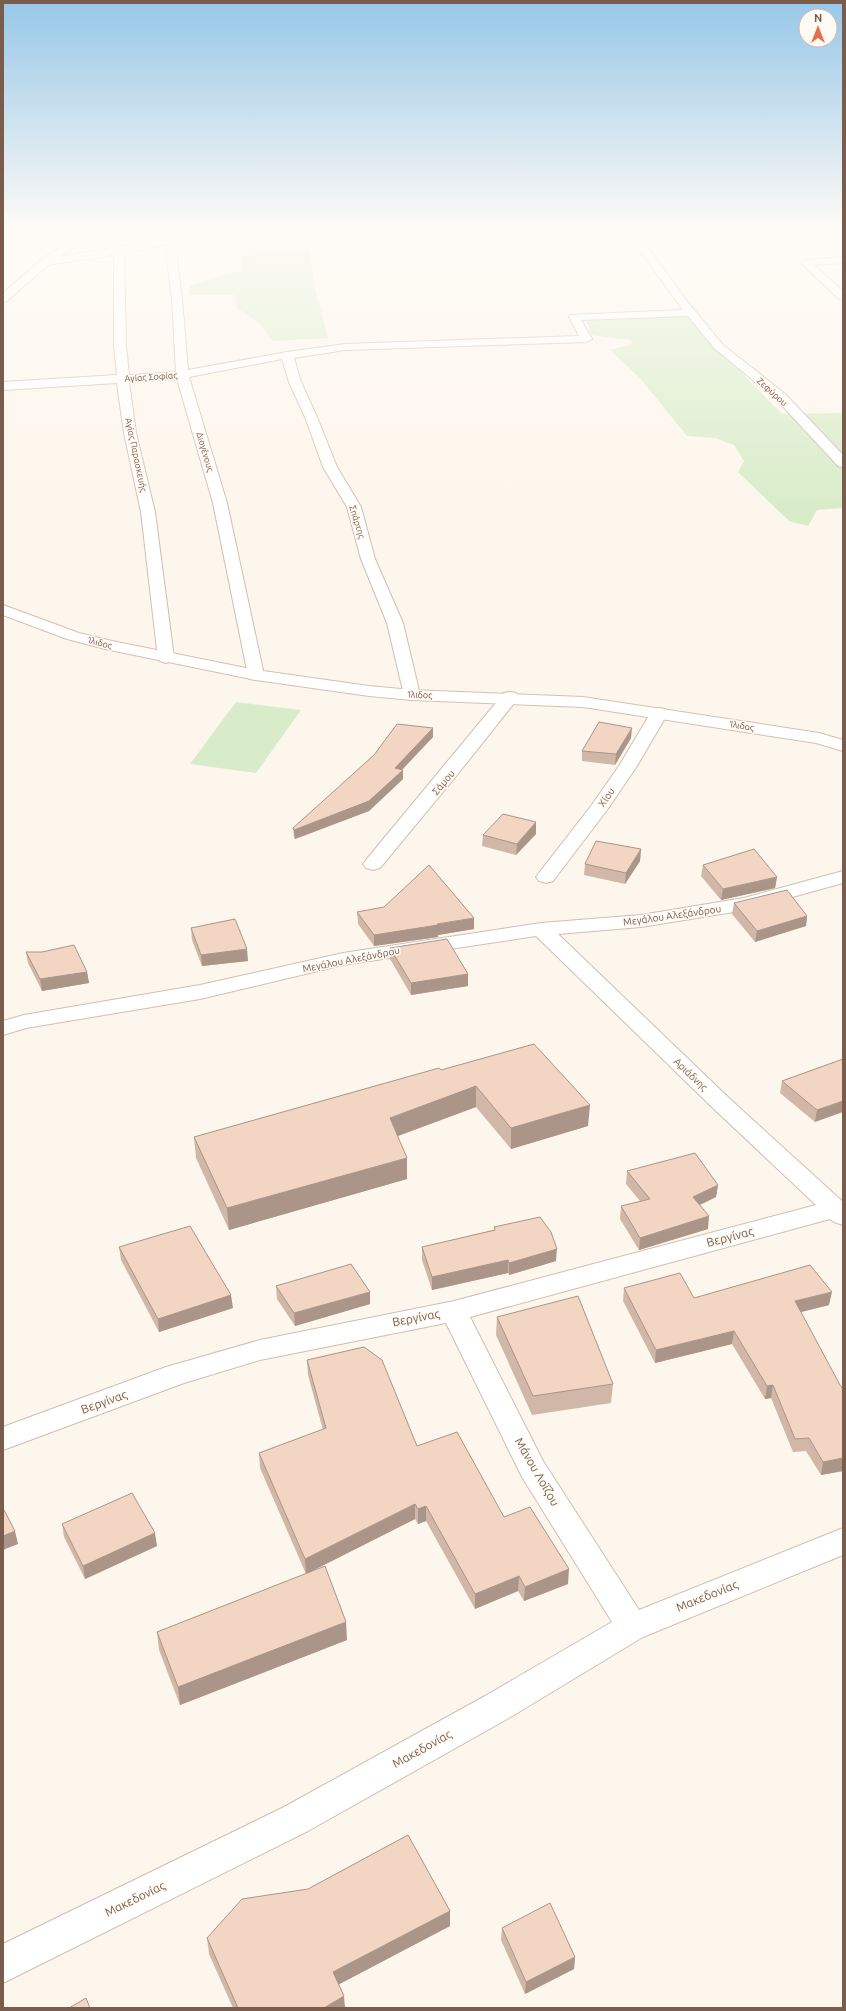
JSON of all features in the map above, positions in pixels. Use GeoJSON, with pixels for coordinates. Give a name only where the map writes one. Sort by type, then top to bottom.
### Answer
{"type":"FeatureCollection","features":[{"type":"Feature","properties":{"kind":"street","name":"Αγίας Παρασκευής"},"geometry":{"type":"LineString","coordinates":[[120,321],[123,380],[130,433],[148,512],[166,658]]}},
{"type":"Feature","properties":{"kind":"street","name":"Διογένους"},"geometry":{"type":"LineString","coordinates":[[179,321],[182,375],[220,504],[256,674]]}},
{"type":"Feature","properties":{"kind":"street","name":"Αγίας Σοφίας"},"geometry":{"type":"LineString","coordinates":[[3,386],[123,380],[182,375],[287,355],[344,347],[586,339],[576,321]]}},
{"type":"Feature","properties":{"kind":"street","name":"Ζεφύρου"},"geometry":{"type":"LineString","coordinates":[[697,321],[718,346],[780,397],[843,463]]}},
{"type":"Feature","properties":{"kind":"street","name":"Σπάρτης"},"geometry":{"type":"LineString","coordinates":[[287,355],[295,382],[311,417],[330,467],[354,507],[368,559],[395,623],[412,695]]}},
{"type":"Feature","properties":{"kind":"street","name":"Ίλιδος"},"geometry":{"type":"LineString","coordinates":[[3,610],[74,636],[166,658],[256,674],[369,691],[412,695],[510,697],[583,702],[819,738],[843,746]]}},
{"type":"Feature","properties":{"kind":"street","name":"Σάμου"},"geometry":{"type":"LineString","coordinates":[[373,864],[451,771],[510,697]]}},
{"type":"Feature","properties":{"kind":"street","name":"Χίου"},"geometry":{"type":"LineString","coordinates":[[546,877],[598,810],[628,766],[659,713]]}},
{"type":"Feature","properties":{"kind":"street","name":"Μεγάλου Αλεξάνδρου"},"geometry":{"type":"LineString","coordinates":[[3,1028],[24,1022],[200,992],[343,959],[541,929],[641,920],[746,904],[843,877]]}},
{"type":"Feature","properties":{"kind":"street","name":"Αριάδνης"},"geometry":{"type":"LineString","coordinates":[[541,929],[723,1105],[838,1213]]}},
{"type":"Feature","properties":{"kind":"street","name":"Βεργίνας"},"geometry":{"type":"LineString","coordinates":[[3,1439],[176,1376],[260,1350],[454,1311],[838,1213]]}},
{"type":"Feature","properties":{"kind":"street","name":"Μάνου Λοΐζου"},"geometry":{"type":"LineString","coordinates":[[454,1311],[532,1469],[632,1626]]}},
{"type":"Feature","properties":{"kind":"street","name":"Μακεδονίας"},"geometry":{"type":"LineString","coordinates":[[3,1964],[296,1819],[497,1707],[632,1626],[843,1541]]}},
{"type":"Feature","properties":{"kind":"green space"},"geometry":{"type":"Polygon","coordinates":[[[256,321],[323,321],[328,338],[273,341],[256,321]]]}},
{"type":"Feature","properties":{"kind":"green space"},"geometry":{"type":"Polygon","coordinates":[[[586,321],[690,321],[782,414],[843,413],[843,508],[817,510],[808,526],[789,521],[738,472],[744,461],[734,445],[715,438],[687,436],[640,378],[610,350],[632,344],[631,340],[591,335],[586,321]]]}},
{"type":"Feature","properties":{"kind":"green space"},"geometry":{"type":"Polygon","coordinates":[[[236,702],[301,710],[256,773],[190,764],[236,702]]]}},
{"type":"Feature","properties":{"kind":"building"},"geometry":{"type":"Polygon","coordinates":[[[599,722],[632,728],[616,754],[582,751],[599,722]]]}},
{"type":"Feature","properties":{"kind":"building"},"geometry":{"type":"Polygon","coordinates":[[[397,724],[433,728],[395,768],[403,770],[369,801],[294,830],[293,828],[374,755],[397,724]]]}},
{"type":"Feature","properties":{"kind":"building"},"geometry":{"type":"Polygon","coordinates":[[[503,814],[536,822],[517,844],[483,835],[503,814]]]}},
{"type":"Feature","properties":{"kind":"building"},"geometry":{"type":"Polygon","coordinates":[[[596,841],[641,849],[626,873],[585,864],[596,841]]]}},
{"type":"Feature","properties":{"kind":"building"},"geometry":{"type":"Polygon","coordinates":[[[754,849],[777,877],[723,889],[703,865],[754,849]]]}},
{"type":"Feature","properties":{"kind":"building"},"geometry":{"type":"Polygon","coordinates":[[[429,865],[474,918],[374,935],[357,912],[384,907],[429,865]]]}},
{"type":"Feature","properties":{"kind":"building"},"geometry":{"type":"Polygon","coordinates":[[[787,890],[807,916],[757,931],[734,903],[787,890]]]}},
{"type":"Feature","properties":{"kind":"building"},"geometry":{"type":"Polygon","coordinates":[[[235,919],[247,949],[201,955],[191,928],[235,919]]]}},
{"type":"Feature","properties":{"kind":"building"},"geometry":{"type":"Polygon","coordinates":[[[447,939],[468,974],[411,983],[390,948],[447,939]]]}},
{"type":"Feature","properties":{"kind":"building"},"geometry":{"type":"Polygon","coordinates":[[[74,945],[87,972],[40,979],[26,952],[42,952],[74,945]]]}},
{"type":"Feature","properties":{"kind":"building"},"geometry":{"type":"Polygon","coordinates":[[[534,1044],[590,1105],[511,1128],[476,1086],[390,1118],[407,1158],[227,1208],[194,1137],[439,1068],[441,1070],[534,1044]]]}},
{"type":"Feature","properties":{"kind":"building"},"geometry":{"type":"Polygon","coordinates":[[[843,1059],[843,1101],[817,1110],[782,1081],[843,1059]]]}},
{"type":"Feature","properties":{"kind":"building"},"geometry":{"type":"Polygon","coordinates":[[[695,1153],[718,1185],[693,1197],[709,1216],[640,1238],[621,1206],[650,1199],[627,1171],[695,1153]]]}},
{"type":"Feature","properties":{"kind":"building"},"geometry":{"type":"Polygon","coordinates":[[[540,1217],[551,1232],[557,1249],[509,1263],[508,1260],[432,1277],[422,1247],[495,1230],[494,1227],[540,1217]]]}},
{"type":"Feature","properties":{"kind":"building"},"geometry":{"type":"Polygon","coordinates":[[[190,1226],[231,1295],[158,1319],[119,1247],[190,1226]]]}},
{"type":"Feature","properties":{"kind":"building"},"geometry":{"type":"Polygon","coordinates":[[[351,1264],[370,1292],[294,1313],[276,1286],[351,1264]]]}},
{"type":"Feature","properties":{"kind":"building"},"geometry":{"type":"Polygon","coordinates":[[[810,1265],[832,1292],[795,1301],[843,1389],[843,1458],[823,1462],[809,1438],[795,1439],[773,1385],[767,1386],[734,1331],[656,1350],[624,1288],[680,1273],[694,1298],[810,1265]]]}},
{"type":"Feature","properties":{"kind":"building"},"geometry":{"type":"Polygon","coordinates":[[[578,1296],[613,1384],[533,1396],[497,1317],[578,1296]]]}},
{"type":"Feature","properties":{"kind":"building"},"geometry":{"type":"Polygon","coordinates":[[[364,1347],[382,1360],[417,1446],[457,1432],[504,1517],[530,1507],[569,1569],[525,1587],[519,1576],[475,1594],[426,1506],[418,1509],[415,1504],[305,1559],[259,1453],[326,1428],[307,1360],[364,1347]]]}},
{"type":"Feature","properties":{"kind":"building"},"geometry":{"type":"Polygon","coordinates":[[[132,1493],[155,1533],[83,1566],[62,1524],[132,1493]]]}},
{"type":"Feature","properties":{"kind":"building"},"geometry":{"type":"Polygon","coordinates":[[[3,1508],[15,1531],[3,1536],[3,1508]]]}},
{"type":"Feature","properties":{"kind":"building"},"geometry":{"type":"Polygon","coordinates":[[[325,1566],[346,1622],[178,1687],[157,1632],[325,1566]]]}},
{"type":"Feature","properties":{"kind":"building"},"geometry":{"type":"Polygon","coordinates":[[[408,1835],[450,1911],[333,1972],[344,1996],[324,2008],[238,2008],[207,1938],[242,1899],[308,1889],[408,1835]]]}},
{"type":"Feature","properties":{"kind":"building"},"geometry":{"type":"Polygon","coordinates":[[[550,1903],[575,1957],[526,1982],[502,1928],[550,1903]]]}},
{"type":"Feature","properties":{"kind":"building"},"geometry":{"type":"Polygon","coordinates":[[[86,1998],[90,2008],[69,2008],[86,1998]]]}}]}
